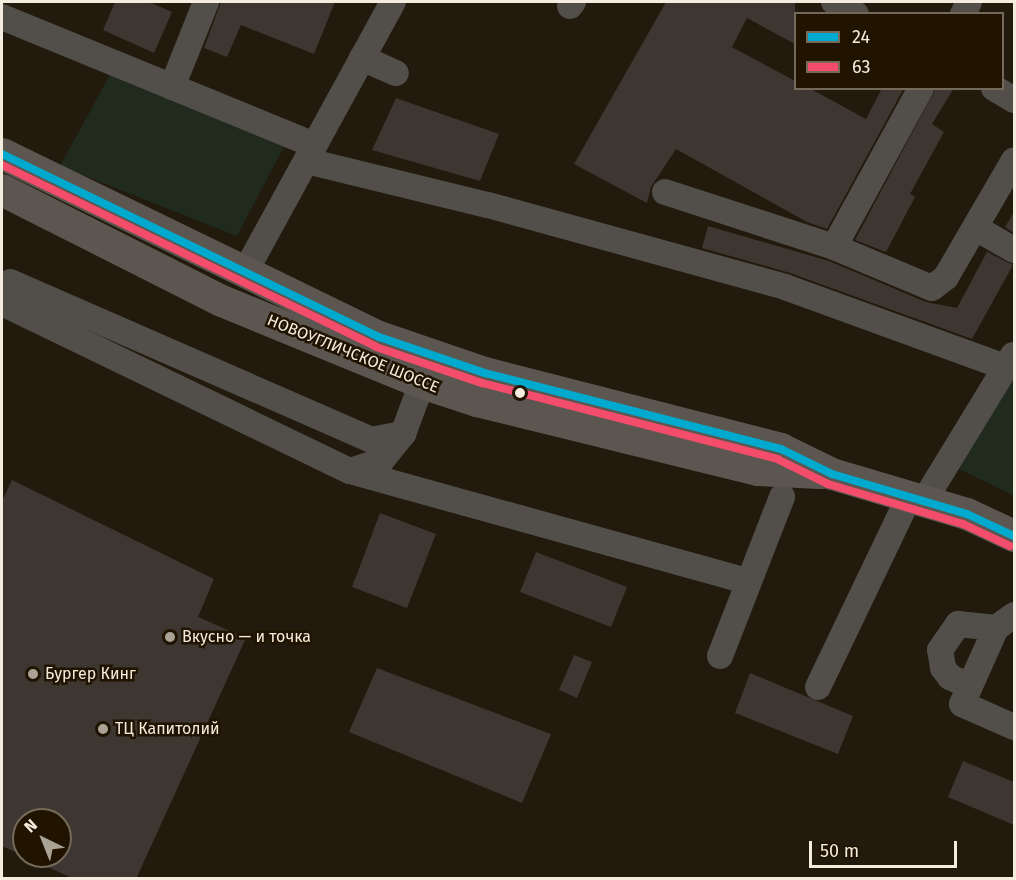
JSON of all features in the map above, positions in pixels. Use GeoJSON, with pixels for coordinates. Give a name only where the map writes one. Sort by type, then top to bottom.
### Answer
{"type":"FeatureCollection","features":[{"type":"Feature","properties":{"kind":"main road","name":"НОВОУГЛИЧСКОЕ ШОССЕ"},"geometry":{"type":"LineString","coordinates":[[2,154],[244,274],[379,337],[475,370],[781,449],[832,474],[916,499],[1014,536]]}},
{"type":"Feature","properties":{"kind":"main road","name":"НОВОУГЛИЧСКОЕ ШОССЕ"},"geometry":{"type":"LineString","coordinates":[[2,190],[222,301],[422,383],[477,401],[758,470],[832,474]]}},
{"type":"Feature","properties":{"kind":"street"},"geometry":{"type":"LineString","coordinates":[[172,87],[206,2]]}},
{"type":"Feature","properties":{"kind":"street"},"geometry":{"type":"LineString","coordinates":[[244,274],[393,2]]}},
{"type":"Feature","properties":{"kind":"street"},"geometry":{"type":"LineString","coordinates":[[834,2],[852,12]]}},
{"type":"Feature","properties":{"kind":"street"},"geometry":{"type":"LineString","coordinates":[[2,17],[172,87],[311,153],[785,287],[1010,360],[916,499],[818,687]]}},
{"type":"Feature","properties":{"kind":"street"},"geometry":{"type":"LineString","coordinates":[[362,58],[396,73]]}},
{"type":"Feature","properties":{"kind":"street"},"geometry":{"type":"LineString","coordinates":[[834,247],[920,90]]}},
{"type":"Feature","properties":{"kind":"street"},"geometry":{"type":"LineString","coordinates":[[997,90],[1014,100]]}},
{"type":"Feature","properties":{"kind":"street"},"geometry":{"type":"LineString","coordinates":[[665,192],[834,247],[932,288],[946,277],[1014,160]]}},
{"type":"Feature","properties":{"kind":"street"},"geometry":{"type":"LineString","coordinates":[[976,228],[1014,250]]}},
{"type":"Feature","properties":{"kind":"street"},"geometry":{"type":"LineString","coordinates":[[6,293],[370,440],[403,434]]}},
{"type":"Feature","properties":{"kind":"street"},"geometry":{"type":"LineString","coordinates":[[6,293],[350,471],[747,581]]}},
{"type":"Feature","properties":{"kind":"street"},"geometry":{"type":"LineString","coordinates":[[350,471],[381,461],[403,434],[422,383]]}},
{"type":"Feature","properties":{"kind":"street"},"geometry":{"type":"LineString","coordinates":[[720,656],[747,581],[782,497]]}},
{"type":"Feature","properties":{"kind":"street"},"geometry":{"type":"LineString","coordinates":[[1005,621],[962,704],[1014,727]]}},
{"type":"Feature","properties":{"kind":"street"},"geometry":{"type":"LineString","coordinates":[[970,686],[950,677],[943,668],[940,650],[958,624],[1005,621]]}},
{"type":"Feature","properties":{"kind":"green space"},"geometry":{"type":"Polygon","coordinates":[[[112,71],[287,141],[237,236],[60,166],[112,71]]]}},
{"type":"Feature","properties":{"kind":"green space"},"geometry":{"type":"Polygon","coordinates":[[[1011,375],[1014,377],[1014,496],[957,468],[1011,375]]]}},
{"type":"Feature","properties":{"kind":"building"},"geometry":{"type":"Polygon","coordinates":[[[115,2],[149,2],[172,12],[154,53],[103,30],[115,2]]]}},
{"type":"Feature","properties":{"kind":"building"},"geometry":{"type":"Polygon","coordinates":[[[221,2],[335,2],[314,54],[241,25],[227,57],[204,48],[221,2]]]}},
{"type":"Feature","properties":{"kind":"building"},"geometry":{"type":"Polygon","coordinates":[[[666,2],[795,2],[794,43],[747,18],[732,47],[794,80],[794,90],[813,90],[866,119],[881,90],[903,90],[827,229],[807,222],[676,149],[651,187],[647,203],[574,164],[666,2]]]}},
{"type":"Feature","properties":{"kind":"building"},"geometry":{"type":"Polygon","coordinates":[[[935,90],[953,90],[932,124],[944,132],[910,194],[915,197],[886,252],[855,240],[935,90]]]}},
{"type":"Feature","properties":{"kind":"building"},"geometry":{"type":"Polygon","coordinates":[[[396,98],[499,134],[480,181],[372,150],[396,98]]]}},
{"type":"Feature","properties":{"kind":"building"},"geometry":{"type":"Polygon","coordinates":[[[1014,212],[1014,233],[1005,227],[1014,212]]]}},
{"type":"Feature","properties":{"kind":"building"},"geometry":{"type":"Polygon","coordinates":[[[708,226],[829,261],[926,302],[957,308],[987,252],[1013,265],[972,339],[790,273],[702,248],[708,226]]]}},
{"type":"Feature","properties":{"kind":"building","name":"ТЦ Капитолий"},"geometry":{"type":"Polygon","coordinates":[[[12,480],[214,579],[198,617],[246,638],[136,879],[74,879],[50,868],[72,868],[72,808],[12,808],[12,851],[2,846],[2,501],[12,480]]]}},
{"type":"Feature","properties":{"kind":"building"},"geometry":{"type":"Polygon","coordinates":[[[380,513],[436,534],[407,608],[352,587],[380,513]]]}},
{"type":"Feature","properties":{"kind":"building"},"geometry":{"type":"Polygon","coordinates":[[[536,552],[627,587],[611,627],[520,592],[536,552]]]}},
{"type":"Feature","properties":{"kind":"building"},"geometry":{"type":"Polygon","coordinates":[[[574,655],[592,662],[577,698],[559,690],[574,655]]]}},
{"type":"Feature","properties":{"kind":"building"},"geometry":{"type":"Polygon","coordinates":[[[377,668],[551,734],[522,803],[349,732],[377,668]]]}},
{"type":"Feature","properties":{"kind":"building"},"geometry":{"type":"Polygon","coordinates":[[[750,673],[853,716],[838,754],[735,713],[750,673]]]}},
{"type":"Feature","properties":{"kind":"building"},"geometry":{"type":"Polygon","coordinates":[[[963,761],[1014,782],[1014,825],[948,797],[963,761]]]}},
{"type":"Feature","properties":{"kind":"transit line","name":"24"},"geometry":{"type":"LineString","coordinates":[[2,154],[379,337],[485,373],[781,449],[832,474],[967,514],[1014,536]]}},
{"type":"Feature","properties":{"kind":"transit line","name":"63"},"geometry":{"type":"LineString","coordinates":[[2,165],[376,347],[482,383],[777,459],[828,484],[963,524],[1010,546]]}},
{"type":"Feature","properties":{"kind":"place","name":"Вкусно — и точка"},"geometry":{"type":"Point","coordinates":[170,637]}},
{"type":"Feature","properties":{"kind":"place","name":"Бургер Кинг"},"geometry":{"type":"Point","coordinates":[33,674]}},
{"type":"Feature","properties":{"kind":"place","name":"ТЦ Капитолий"},"geometry":{"type":"Point","coordinates":[103,729]}}]}
